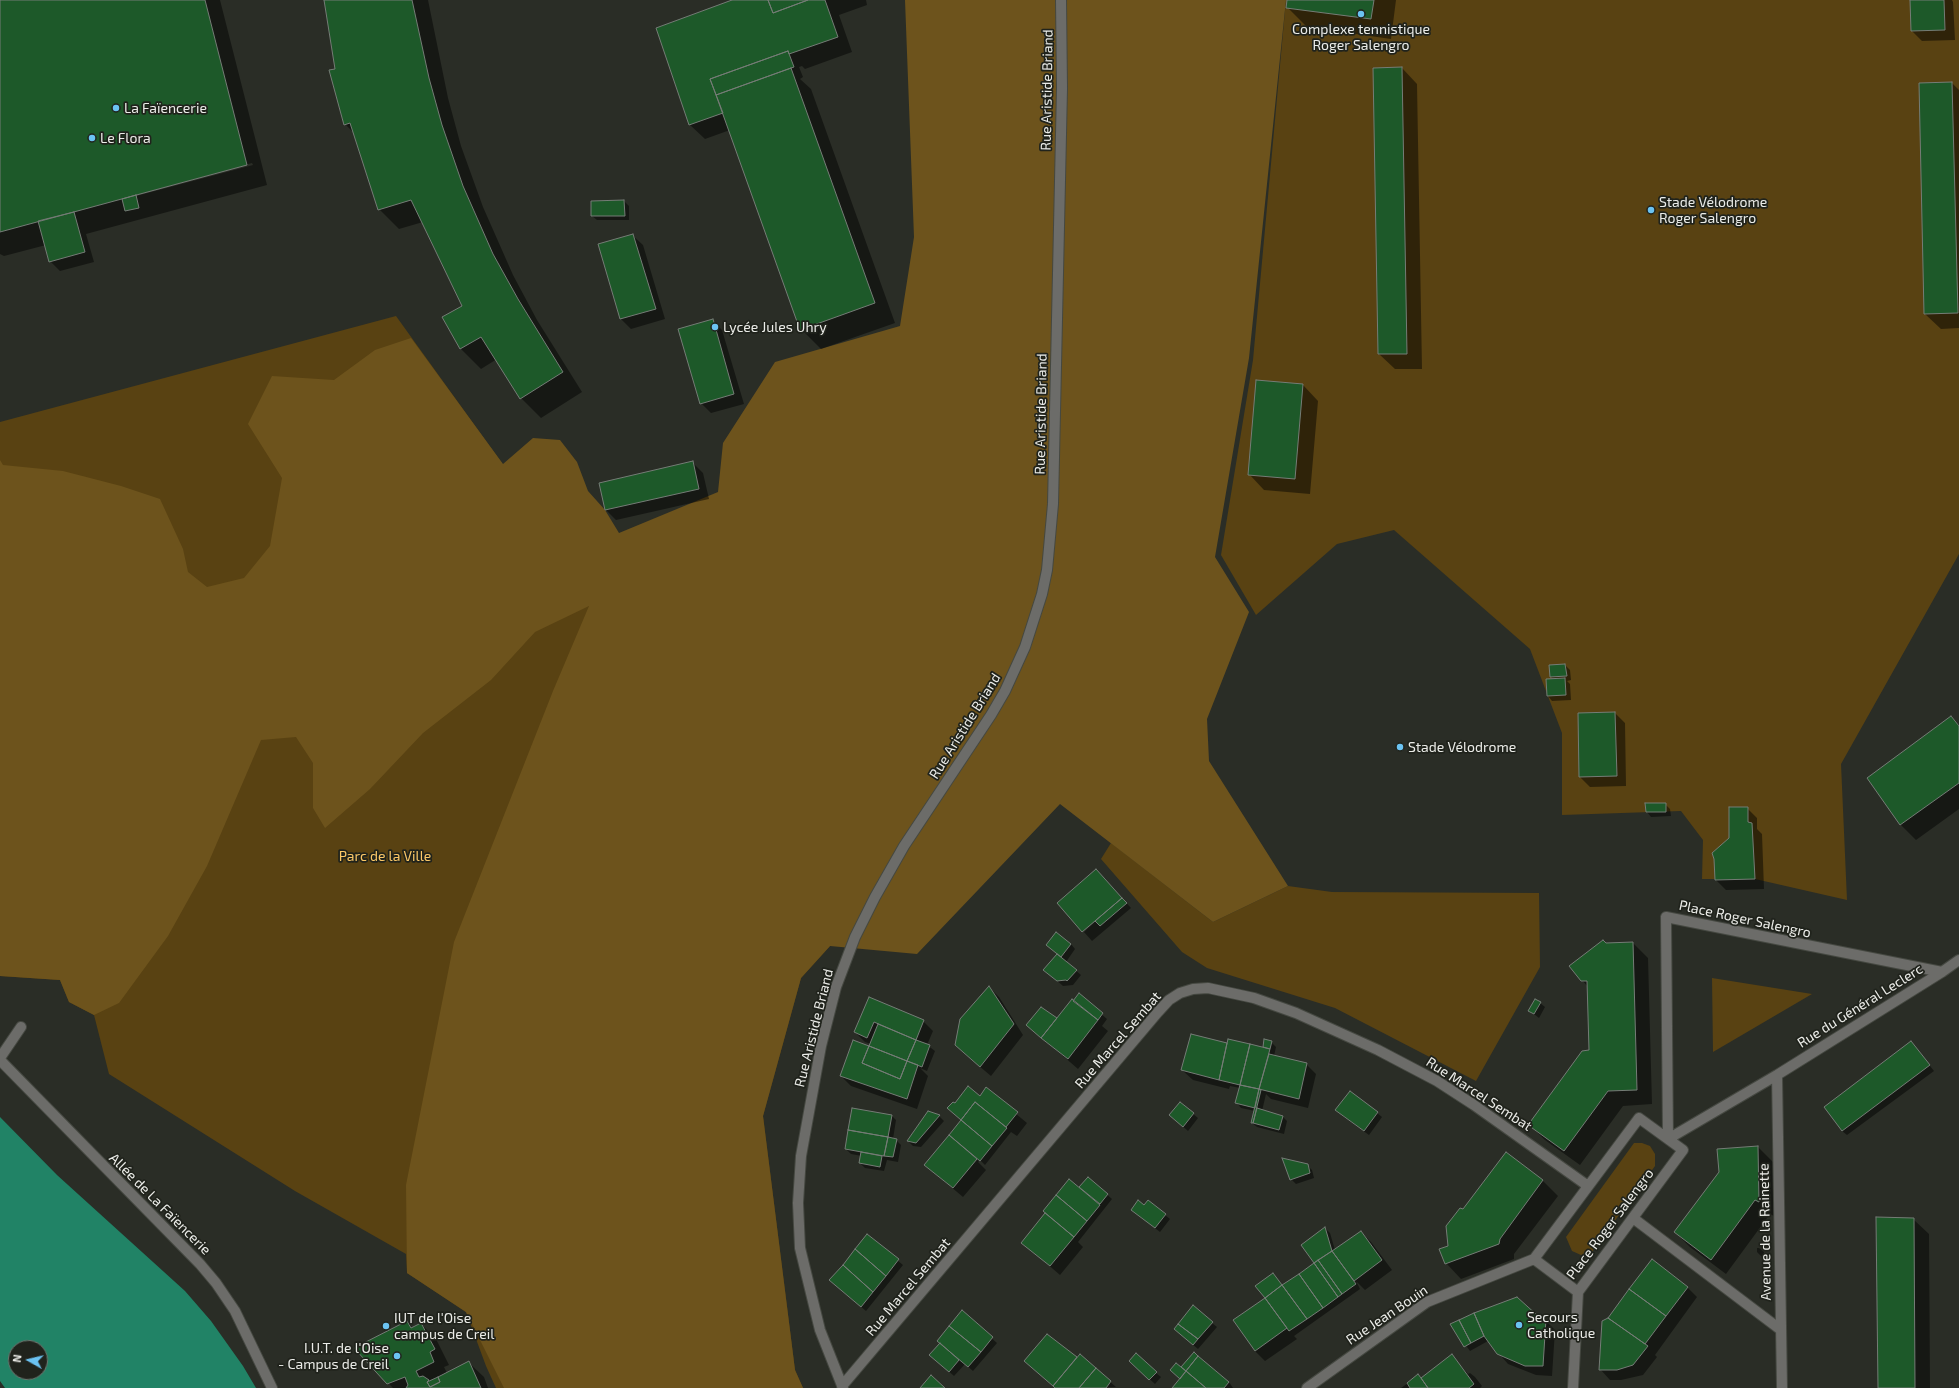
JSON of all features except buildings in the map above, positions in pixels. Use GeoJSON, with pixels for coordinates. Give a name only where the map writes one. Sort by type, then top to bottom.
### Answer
{"type":"FeatureCollection","features":[{"type":"Feature","properties":{"kind":"street","name":"Rue Aristide Briand"},"geometry":{"type":"LineString","coordinates":[[843,1387],[826,1348],[811,1300],[800,1248],[798,1203],[801,1156],[821,1046],[830,1007],[855,937],[888,874],[991,716],[1005,691],[1025,647],[1042,594],[1047,570],[1053,504],[1062,88],[1061,0]]}},
{"type":"Feature","properties":{"kind":"street","name":"Place Roger Salengro"},"geometry":{"type":"LineString","coordinates":[[1668,1139],[1666,917],[1942,972]]}},
{"type":"Feature","properties":{"kind":"street","name":"Rue du Général Leclerc"},"geometry":{"type":"LineString","coordinates":[[1776,1076],[1959,960]]}},
{"type":"Feature","properties":{"kind":"street","name":"Rue Marcel Sembat"},"geometry":{"type":"LineString","coordinates":[[843,1387],[1158,1012],[1175,996],[1193,989],[1208,988],[1254,998],[1296,1014],[1378,1050],[1437,1081],[1468,1100],[1588,1186]]}},
{"type":"Feature","properties":{"kind":"street"},"geometry":{"type":"LineString","coordinates":[[0,1059],[21,1028]]}},
{"type":"Feature","properties":{"kind":"street","name":"Allée de La Faïencerie"},"geometry":{"type":"LineString","coordinates":[[0,1059],[216,1282],[235,1311],[272,1388]]}},
{"type":"Feature","properties":{"kind":"street"},"geometry":{"type":"LineString","coordinates":[[1668,1139],[1776,1076]]}},
{"type":"Feature","properties":{"kind":"street","name":"Avenue de la Rainette"},"geometry":{"type":"LineString","coordinates":[[1776,1076],[1782,1388]]}},
{"type":"Feature","properties":{"kind":"street","name":"Place Roger Salengro"},"geometry":{"type":"LineString","coordinates":[[1639,1118],[1668,1139],[1683,1150],[1578,1292],[1534,1259],[1639,1118]]}},
{"type":"Feature","properties":{"kind":"street"},"geometry":{"type":"LineString","coordinates":[[1633,1218],[1781,1330]]}},
{"type":"Feature","properties":{"kind":"street","name":"Rue Jean Bouin"},"geometry":{"type":"LineString","coordinates":[[1307,1388],[1427,1302],[1534,1259]]}},
{"type":"Feature","properties":{"kind":"street"},"geometry":{"type":"LineString","coordinates":[[1574,1388],[1578,1292]]}},
{"type":"Feature","properties":{"kind":"green space"},"geometry":{"type":"Polygon","coordinates":[[[1286,0],[1959,0],[1959,554],[1841,764],[1847,900],[1755,879],[1702,879],[1703,840],[1681,811],[1562,815],[1562,733],[1530,649],[1394,530],[1337,544],[1256,615],[1221,555],[1253,360],[1286,0]]]}},
{"type":"Feature","properties":{"kind":"green space","name":"Parc de la Ville"},"geometry":{"type":"Polygon","coordinates":[[[396,316],[609,612],[830,946],[801,978],[763,1116],[795,1370],[803,1388],[496,1388],[486,1366],[466,1312],[407,1273],[406,1254],[295,1191],[109,1074],[94,1015],[69,1002],[60,980],[0,976],[0,422],[396,316]]]}},
{"type":"Feature","properties":{"kind":"green space"},"geometry":{"type":"Polygon","coordinates":[[[1111,843],[1213,922],[1288,886],[1332,892],[1539,893],[1540,967],[1476,1081],[1335,1008],[1207,968],[1182,952],[1101,859],[1111,843]]]}},
{"type":"Feature","properties":{"kind":"green space"},"geometry":{"type":"Polygon","coordinates":[[[1712,978],[1812,994],[1713,1052],[1712,978]]]}},
{"type":"Feature","properties":{"kind":"green space"},"geometry":{"type":"Polygon","coordinates":[[[1634,1143],[1642,1143],[1650,1146],[1655,1154],[1655,1166],[1592,1252],[1581,1255],[1572,1251],[1566,1237],[1634,1143]]]}},
{"type":"Feature","properties":{"kind":"shaded area"},"geometry":{"type":"Polygon","coordinates":[[[905,0],[1286,0],[1249,358],[1215,557],[1249,612],[1207,719],[1209,761],[1288,886],[1213,922],[1060,804],[917,954],[830,946],[801,978],[763,1116],[795,1370],[803,1388],[504,1388],[466,1312],[407,1273],[406,1185],[454,942],[553,691],[589,606],[535,632],[491,680],[423,733],[370,789],[325,828],[313,808],[313,763],[296,737],[261,740],[207,866],[168,936],[119,1003],[94,1015],[69,1002],[60,980],[0,976],[0,460],[3,465],[63,471],[121,486],[160,499],[183,549],[188,572],[207,587],[244,578],[270,546],[282,478],[248,424],[272,376],[334,380],[375,350],[411,338],[503,464],[533,438],[560,440],[577,462],[588,491],[605,510],[619,533],[718,492],[723,443],[775,362],[900,326],[914,237],[905,0]]]}},
{"type":"Feature","properties":{"kind":"shaded area"},"geometry":{"type":"Polygon","coordinates":[[[0,1117],[57,1175],[185,1291],[211,1321],[243,1366],[256,1388],[5,1388],[0,1381],[0,1117]]]}},
{"type":"Feature","properties":{"kind":"place","name":"Complexe tennistique Roger Salengro"},"geometry":{"type":"Point","coordinates":[1361,14]}},
{"type":"Feature","properties":{"kind":"place","name":"La Faïencerie"},"geometry":{"type":"Point","coordinates":[116,108]}},
{"type":"Feature","properties":{"kind":"place","name":"Le Flora"},"geometry":{"type":"Point","coordinates":[92,138]}},
{"type":"Feature","properties":{"kind":"place","name":"Stade Vélodrome Roger Salengro"},"geometry":{"type":"Point","coordinates":[1651,210]}},
{"type":"Feature","properties":{"kind":"place","name":"Lycée Jules Uhry"},"geometry":{"type":"Point","coordinates":[715,327]}},
{"type":"Feature","properties":{"kind":"place","name":"Stade Vélodrome"},"geometry":{"type":"Point","coordinates":[1400,747]}},
{"type":"Feature","properties":{"kind":"place","name":"Secours Catholique"},"geometry":{"type":"Point","coordinates":[1519,1325]}},
{"type":"Feature","properties":{"kind":"place","name":"IUT de l'Oise campus de Creil"},"geometry":{"type":"Point","coordinates":[386,1326]}},
{"type":"Feature","properties":{"kind":"place","name":"I.U.T. de l'Oise - Campus de Creil"},"geometry":{"type":"Point","coordinates":[397,1356]}}]}
